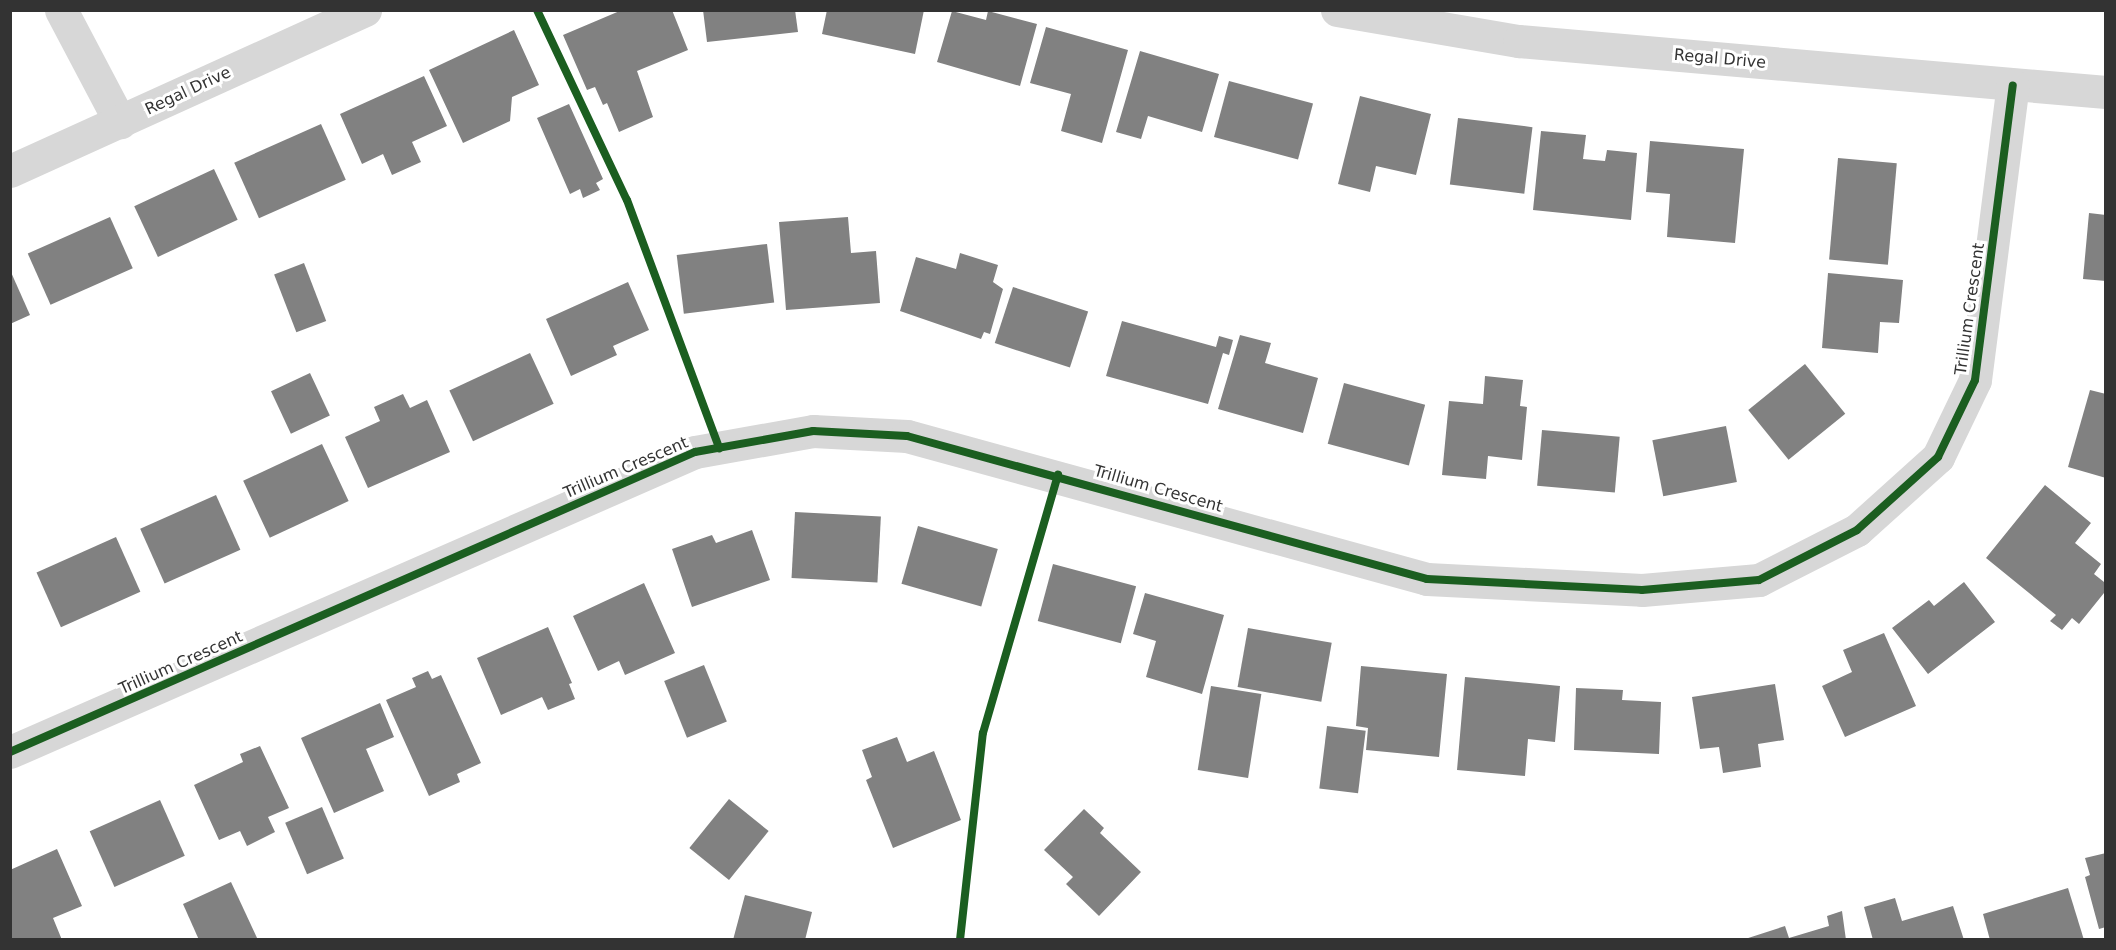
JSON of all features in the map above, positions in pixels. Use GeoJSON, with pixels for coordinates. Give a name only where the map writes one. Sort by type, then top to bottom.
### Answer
{"type":"FeatureCollection","features":[{"type":"Feature","properties":{"kind":"street"},"geometry":{"type":"LineString","coordinates":[[61,10],[120,122]]}},
{"type":"Feature","properties":{"kind":"street","name":"Regal Drive"},"geometry":{"type":"LineString","coordinates":[[10,171],[365,10]]}},
{"type":"Feature","properties":{"kind":"street","name":"Regal Drive"},"geometry":{"type":"LineString","coordinates":[[1337,10],[1519,40],[2106,92]]}},
{"type":"Feature","properties":{"kind":"street","name":"Trillium Crescent"},"geometry":{"type":"LineString","coordinates":[[10,753],[695,452],[813,431],[907,436],[1427,579],[1642,591],[1759,580],[1857,530],[1938,457],[1975,380],[2013,85]]}},
{"type":"Feature","properties":{"kind":"building"},"geometry":{"type":"Polygon","coordinates":[[[622,10],[672,10],[688,50],[637,71],[653,117],[619,132],[607,103],[603,105],[595,87],[587,90],[563,35],[622,10]]]}},
{"type":"Feature","properties":{"kind":"building"},"geometry":{"type":"Polygon","coordinates":[[[703,10],[795,10],[798,32],[707,42],[703,10]]]}},
{"type":"Feature","properties":{"kind":"building"},"geometry":{"type":"Polygon","coordinates":[[[827,10],[924,10],[915,54],[822,34],[827,10]]]}},
{"type":"Feature","properties":{"kind":"building"},"geometry":{"type":"Polygon","coordinates":[[[952,11],[986,20],[988,11],[1037,24],[1020,86],[937,62],[952,11]]]}},
{"type":"Feature","properties":{"kind":"building"},"geometry":{"type":"Polygon","coordinates":[[[1046,27],[1128,50],[1102,143],[1061,131],[1071,94],[1030,83],[1046,27]]]}},
{"type":"Feature","properties":{"kind":"building"},"geometry":{"type":"Polygon","coordinates":[[[514,30],[539,85],[512,97],[510,121],[463,143],[429,70],[514,30]]]}},
{"type":"Feature","properties":{"kind":"building"},"geometry":{"type":"Polygon","coordinates":[[[1140,51],[1219,74],[1202,132],[1148,116],[1141,139],[1116,132],[1140,51]]]}},
{"type":"Feature","properties":{"kind":"building"},"geometry":{"type":"Polygon","coordinates":[[[424,76],[447,126],[412,142],[421,162],[392,175],[383,154],[362,164],[340,114],[424,76]]]}},
{"type":"Feature","properties":{"kind":"building"},"geometry":{"type":"Polygon","coordinates":[[[1229,81],[1313,104],[1298,160],[1214,137],[1229,81]]]}},
{"type":"Feature","properties":{"kind":"building"},"geometry":{"type":"Polygon","coordinates":[[[1360,96],[1431,114],[1416,175],[1376,166],[1370,192],[1338,184],[1360,96]]]}},
{"type":"Feature","properties":{"kind":"building"},"geometry":{"type":"Polygon","coordinates":[[[569,104],[603,179],[596,183],[600,190],[583,198],[580,189],[570,194],[537,118],[569,104]]]}},
{"type":"Feature","properties":{"kind":"building"},"geometry":{"type":"Polygon","coordinates":[[[1458,118],[1532,127],[1524,194],[1450,185],[1458,118]]]}},
{"type":"Feature","properties":{"kind":"building"},"geometry":{"type":"Polygon","coordinates":[[[321,124],[346,180],[259,218],[234,163],[321,124]]]}},
{"type":"Feature","properties":{"kind":"building"},"geometry":{"type":"Polygon","coordinates":[[[1541,131],[1586,135],[1583,159],[1605,161],[1607,150],[1637,153],[1631,220],[1533,210],[1541,131]]]}},
{"type":"Feature","properties":{"kind":"building"},"geometry":{"type":"Polygon","coordinates":[[[1650,141],[1744,149],[1735,243],[1667,237],[1670,194],[1646,192],[1650,141]]]}},
{"type":"Feature","properties":{"kind":"building"},"geometry":{"type":"Polygon","coordinates":[[[1838,158],[1897,163],[1888,265],[1829,260],[1838,158]]]}},
{"type":"Feature","properties":{"kind":"building"},"geometry":{"type":"Polygon","coordinates":[[[214,169],[238,220],[158,257],[134,206],[214,169]]]}},
{"type":"Feature","properties":{"kind":"building"},"geometry":{"type":"Polygon","coordinates":[[[2089,213],[2106,215],[2106,281],[2083,279],[2089,213]]]}},
{"type":"Feature","properties":{"kind":"building"},"geometry":{"type":"Polygon","coordinates":[[[110,217],[133,268],[51,305],[28,254],[110,217]]]}},
{"type":"Feature","properties":{"kind":"building"},"geometry":{"type":"Polygon","coordinates":[[[848,217],[851,253],[876,251],[880,303],[786,310],[779,222],[848,217]]]}},
{"type":"Feature","properties":{"kind":"building"},"geometry":{"type":"Polygon","coordinates":[[[767,244],[774,303],[684,314],[677,255],[767,244]]]}},
{"type":"Feature","properties":{"kind":"building"},"geometry":{"type":"Polygon","coordinates":[[[960,253],[998,265],[993,282],[1003,289],[990,334],[984,332],[981,339],[900,311],[916,257],[956,269],[960,253]]]}},
{"type":"Feature","properties":{"kind":"building"},"geometry":{"type":"Polygon","coordinates":[[[304,263],[326,321],[296,332],[274,274],[304,263]]]}},
{"type":"Feature","properties":{"kind":"building"},"geometry":{"type":"Polygon","coordinates":[[[10,270],[30,315],[10,324],[10,270]]]}},
{"type":"Feature","properties":{"kind":"building"},"geometry":{"type":"Polygon","coordinates":[[[1828,273],[1903,280],[1899,323],[1880,322],[1878,353],[1822,348],[1828,273]]]}},
{"type":"Feature","properties":{"kind":"building"},"geometry":{"type":"Polygon","coordinates":[[[628,282],[649,330],[613,346],[617,355],[571,376],[546,319],[628,282]]]}},
{"type":"Feature","properties":{"kind":"building"},"geometry":{"type":"Polygon","coordinates":[[[1013,287],[1088,311],[1070,368],[995,343],[1013,287]]]}},
{"type":"Feature","properties":{"kind":"building"},"geometry":{"type":"Polygon","coordinates":[[[1122,321],[1216,347],[1219,336],[1233,340],[1229,355],[1223,353],[1208,404],[1106,376],[1122,321]]]}},
{"type":"Feature","properties":{"kind":"building"},"geometry":{"type":"Polygon","coordinates":[[[1240,335],[1271,343],[1265,363],[1318,378],[1303,433],[1218,409],[1240,335]]]}},
{"type":"Feature","properties":{"kind":"building"},"geometry":{"type":"Polygon","coordinates":[[[530,353],[554,404],[473,441],[449,391],[530,353]]]}},
{"type":"Feature","properties":{"kind":"building"},"geometry":{"type":"Polygon","coordinates":[[[1805,364],[1845,414],[1789,460],[1748,410],[1805,364]]]}},
{"type":"Feature","properties":{"kind":"building"},"geometry":{"type":"Polygon","coordinates":[[[310,373],[330,416],[291,434],[271,391],[310,373]]]}},
{"type":"Feature","properties":{"kind":"building"},"geometry":{"type":"Polygon","coordinates":[[[1485,376],[1523,380],[1520,406],[1527,407],[1522,460],[1488,456],[1486,479],[1442,475],[1449,401],[1483,404],[1485,376]]]}},
{"type":"Feature","properties":{"kind":"building"},"geometry":{"type":"Polygon","coordinates":[[[1344,383],[1425,405],[1409,466],[1328,444],[1344,383]]]}},
{"type":"Feature","properties":{"kind":"building"},"geometry":{"type":"Polygon","coordinates":[[[2090,390],[2106,394],[2106,478],[2068,467],[2090,390]]]}},
{"type":"Feature","properties":{"kind":"building"},"geometry":{"type":"Polygon","coordinates":[[[403,394],[410,408],[427,400],[450,452],[368,488],[345,437],[380,421],[374,407],[403,394]]]}},
{"type":"Feature","properties":{"kind":"building"},"geometry":{"type":"Polygon","coordinates":[[[1726,426],[1737,482],[1663,496],[1652,440],[1726,426]]]}},
{"type":"Feature","properties":{"kind":"building"},"geometry":{"type":"Polygon","coordinates":[[[1542,430],[1620,437],[1615,493],[1537,486],[1542,430]]]}},
{"type":"Feature","properties":{"kind":"building"},"geometry":{"type":"Polygon","coordinates":[[[322,444],[349,501],[270,538],[243,481],[322,444]]]}},
{"type":"Feature","properties":{"kind":"building"},"geometry":{"type":"Polygon","coordinates":[[[2045,485],[2091,523],[2075,543],[2101,564],[2094,574],[2104,582],[2104,593],[2079,624],[2072,618],[2062,630],[2050,621],[2056,615],[1986,558],[2045,485]]]}},
{"type":"Feature","properties":{"kind":"building"},"geometry":{"type":"Polygon","coordinates":[[[216,495],[240,550],[165,584],[140,529],[216,495]]]}},
{"type":"Feature","properties":{"kind":"building"},"geometry":{"type":"Polygon","coordinates":[[[795,512],[881,517],[877,582],[792,578],[795,512]]]}},
{"type":"Feature","properties":{"kind":"building"},"geometry":{"type":"Polygon","coordinates":[[[918,526],[998,549],[981,607],[901,584],[918,526]]]}},
{"type":"Feature","properties":{"kind":"building"},"geometry":{"type":"Polygon","coordinates":[[[752,530],[770,580],[692,607],[672,549],[712,535],[716,543],[752,530]]]}},
{"type":"Feature","properties":{"kind":"building"},"geometry":{"type":"Polygon","coordinates":[[[116,537],[140,592],[61,627],[37,572],[116,537]]]}},
{"type":"Feature","properties":{"kind":"building"},"geometry":{"type":"Polygon","coordinates":[[[1053,564],[1136,586],[1121,643],[1038,621],[1053,564]]]}},
{"type":"Feature","properties":{"kind":"building"},"geometry":{"type":"Polygon","coordinates":[[[1964,582],[1995,622],[1928,674],[1892,628],[1929,600],[1934,606],[1964,582]]]}},
{"type":"Feature","properties":{"kind":"building"},"geometry":{"type":"Polygon","coordinates":[[[644,583],[675,653],[625,675],[619,661],[598,671],[573,616],[644,583]]]}},
{"type":"Feature","properties":{"kind":"building"},"geometry":{"type":"Polygon","coordinates":[[[1145,593],[1224,615],[1202,694],[1146,677],[1156,641],[1133,634],[1145,593]]]}},
{"type":"Feature","properties":{"kind":"building"},"geometry":{"type":"Polygon","coordinates":[[[548,627],[572,683],[569,684],[575,699],[548,710],[542,697],[501,715],[477,658],[548,627]]]}},
{"type":"Feature","properties":{"kind":"building"},"geometry":{"type":"Polygon","coordinates":[[[1248,628],[1332,643],[1321,702],[1238,687],[1248,628]]]}},
{"type":"Feature","properties":{"kind":"building"},"geometry":{"type":"Polygon","coordinates":[[[1884,633],[1916,706],[1845,737],[1822,686],[1852,672],[1843,650],[1884,633]]]}},
{"type":"Feature","properties":{"kind":"building"},"geometry":{"type":"Polygon","coordinates":[[[704,665],[727,722],[687,738],[664,681],[704,665]]]}},
{"type":"Feature","properties":{"kind":"building"},"geometry":{"type":"Polygon","coordinates":[[[1361,666],[1447,674],[1439,757],[1366,750],[1368,728],[1356,726],[1361,666]]]}},
{"type":"Feature","properties":{"kind":"building"},"geometry":{"type":"Polygon","coordinates":[[[428,671],[432,679],[441,675],[481,763],[457,774],[460,782],[429,796],[386,700],[416,687],[412,678],[428,671]]]}},
{"type":"Feature","properties":{"kind":"building"},"geometry":{"type":"Polygon","coordinates":[[[1465,677],[1560,686],[1555,742],[1528,739],[1525,776],[1457,770],[1465,677]]]}},
{"type":"Feature","properties":{"kind":"building"},"geometry":{"type":"Polygon","coordinates":[[[1775,684],[1784,740],[1758,744],[1761,767],[1723,773],[1719,747],[1700,749],[1692,697],[1775,684]]]}},
{"type":"Feature","properties":{"kind":"building"},"geometry":{"type":"Polygon","coordinates":[[[1211,686],[1261,694],[1248,778],[1198,770],[1211,686]]]}},
{"type":"Feature","properties":{"kind":"building"},"geometry":{"type":"Polygon","coordinates":[[[1576,688],[1623,690],[1622,700],[1661,702],[1659,754],[1574,750],[1576,688]]]}},
{"type":"Feature","properties":{"kind":"building"},"geometry":{"type":"Polygon","coordinates":[[[380,703],[394,737],[366,749],[384,791],[334,813],[301,738],[380,703]]]}},
{"type":"Feature","properties":{"kind":"building"},"geometry":{"type":"Polygon","coordinates":[[[1327,726],[1366,731],[1358,793],[1319,789],[1327,726]]]}},
{"type":"Feature","properties":{"kind":"building"},"geometry":{"type":"Polygon","coordinates":[[[897,737],[907,762],[934,751],[961,820],[893,848],[866,780],[872,777],[862,750],[897,737]]]}},
{"type":"Feature","properties":{"kind":"building"},"geometry":{"type":"Polygon","coordinates":[[[260,746],[289,808],[268,817],[275,832],[247,846],[240,831],[219,840],[194,785],[243,762],[240,754],[260,746]]]}},
{"type":"Feature","properties":{"kind":"building"},"geometry":{"type":"Polygon","coordinates":[[[729,799],[769,831],[729,880],[689,848],[729,799]]]}},
{"type":"Feature","properties":{"kind":"building"},"geometry":{"type":"Polygon","coordinates":[[[160,800],[185,856],[114,887],[90,831],[160,800]]]}},
{"type":"Feature","properties":{"kind":"building"},"geometry":{"type":"Polygon","coordinates":[[[322,807],[344,859],[307,874],[285,823],[322,807]]]}},
{"type":"Feature","properties":{"kind":"building"},"geometry":{"type":"Polygon","coordinates":[[[1084,809],[1104,828],[1100,833],[1141,872],[1099,916],[1066,884],[1073,877],[1044,850],[1084,809]]]}},
{"type":"Feature","properties":{"kind":"building"},"geometry":{"type":"Polygon","coordinates":[[[57,849],[82,906],[53,918],[62,940],[11,940],[10,870],[57,849]]]}},
{"type":"Feature","properties":{"kind":"building"},"geometry":{"type":"Polygon","coordinates":[[[2106,853],[2106,927],[2099,929],[2085,877],[2090,875],[2085,858],[2106,853]]]}},
{"type":"Feature","properties":{"kind":"building"},"geometry":{"type":"Polygon","coordinates":[[[231,882],[258,940],[199,940],[183,904],[231,882]]]}},
{"type":"Feature","properties":{"kind":"building"},"geometry":{"type":"Polygon","coordinates":[[[2068,888],[2084,940],[1990,940],[1983,914],[2068,888]]]}},
{"type":"Feature","properties":{"kind":"building"},"geometry":{"type":"Polygon","coordinates":[[[745,895],[812,912],[805,940],[733,940],[745,895]]]}},
{"type":"Feature","properties":{"kind":"building"},"geometry":{"type":"Polygon","coordinates":[[[1895,898],[1902,921],[1953,906],[1964,940],[1873,940],[1864,907],[1895,898]]]}},
{"type":"Feature","properties":{"kind":"building"},"geometry":{"type":"Polygon","coordinates":[[[1842,911],[1846,940],[1742,940],[1785,926],[1789,938],[1829,926],[1827,916],[1842,911]]]}},
{"type":"Feature","properties":{"kind":"cycle path"},"geometry":{"type":"LineString","coordinates":[[537,10],[627,200],[719,448]]}},
{"type":"Feature","properties":{"kind":"cycle path"},"geometry":{"type":"LineString","coordinates":[[10,752],[695,452],[813,431],[907,436],[1427,579],[1642,590],[1759,580],[1857,530],[1938,457],[1975,380],[2013,85]]}},
{"type":"Feature","properties":{"kind":"cycle path"},"geometry":{"type":"LineString","coordinates":[[960,940],[983,733],[1058,475]]}}]}
